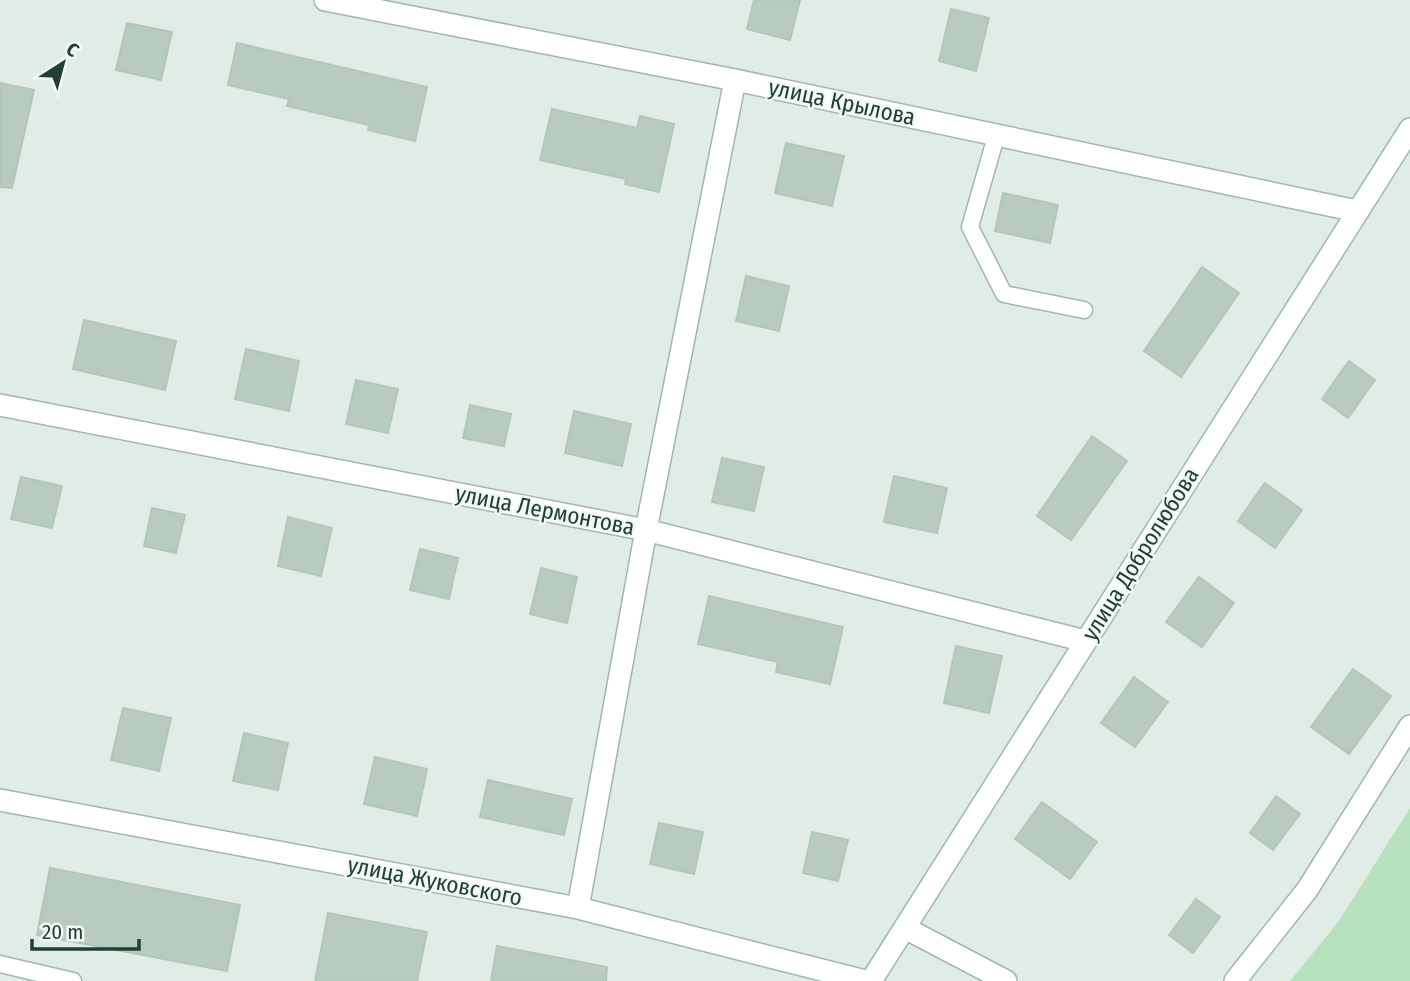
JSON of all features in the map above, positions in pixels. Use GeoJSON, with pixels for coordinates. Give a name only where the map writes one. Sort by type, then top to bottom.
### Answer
{"type":"FeatureCollection","features":[{"type":"Feature","properties":{"kind":"street","name":"улица Крылова"},"geometry":{"type":"LineString","coordinates":[[325,0],[996,133],[1357,211]]}},
{"type":"Feature","properties":{"kind":"street"},"geometry":{"type":"LineString","coordinates":[[578,908],[646,530],[735,80]]}},
{"type":"Feature","properties":{"kind":"street","name":"улица Добролюбова"},"geometry":{"type":"LineString","coordinates":[[872,981],[1410,129]]}},
{"type":"Feature","properties":{"kind":"street","name":"улица Лермонтова"},"geometry":{"type":"LineString","coordinates":[[0,405],[646,530],[1085,641]]}},
{"type":"Feature","properties":{"kind":"street"},"geometry":{"type":"LineString","coordinates":[[1235,981],[1307,890],[1410,726]]}},
{"type":"Feature","properties":{"kind":"street","name":"улица Жуковского"},"geometry":{"type":"LineString","coordinates":[[0,800],[578,908],[865,981]]}},
{"type":"Feature","properties":{"kind":"street"},"geometry":{"type":"LineString","coordinates":[[905,928],[1006,981]]}},
{"type":"Feature","properties":{"kind":"lane"},"geometry":{"type":"LineString","coordinates":[[996,133],[970,227],[1004,294],[1084,310]]}},
{"type":"Feature","properties":{"kind":"lane"},"geometry":{"type":"LineString","coordinates":[[0,964],[73,981]]}},
{"type":"Feature","properties":{"kind":"green space"},"geometry":{"type":"Polygon","coordinates":[[[1410,808],[1410,981],[1290,981],[1339,921],[1410,808]]]}},
{"type":"Feature","properties":{"kind":"building"},"geometry":{"type":"Polygon","coordinates":[[[754,0],[800,0],[790,40],[747,29],[754,0]]]}},
{"type":"Feature","properties":{"kind":"building"},"geometry":{"type":"Polygon","coordinates":[[[951,9],[989,18],[976,71],[939,61],[951,9]]]}},
{"type":"Feature","properties":{"kind":"building"},"geometry":{"type":"Polygon","coordinates":[[[127,23],[172,32],[161,80],[116,70],[127,23]]]}},
{"type":"Feature","properties":{"kind":"building"},"geometry":{"type":"Polygon","coordinates":[[[237,43],[427,87],[415,141],[368,130],[369,125],[287,106],[289,99],[228,85],[237,43]]]}},
{"type":"Feature","properties":{"kind":"building"},"geometry":{"type":"Polygon","coordinates":[[[0,83],[34,90],[12,188],[0,187],[0,83]]]}},
{"type":"Feature","properties":{"kind":"building"},"geometry":{"type":"Polygon","coordinates":[[[552,109],[637,128],[640,116],[674,124],[659,192],[625,184],[626,179],[540,160],[552,109]]]}},
{"type":"Feature","properties":{"kind":"building"},"geometry":{"type":"Polygon","coordinates":[[[786,143],[844,156],[832,206],[775,193],[786,143]]]}},
{"type":"Feature","properties":{"kind":"building"},"geometry":{"type":"Polygon","coordinates":[[[1003,193],[1058,205],[1050,243],[995,231],[1003,193]]]}},
{"type":"Feature","properties":{"kind":"building"},"geometry":{"type":"Polygon","coordinates":[[[1202,267],[1239,293],[1181,377],[1144,351],[1202,267]]]}},
{"type":"Feature","properties":{"kind":"building"},"geometry":{"type":"Polygon","coordinates":[[[746,276],[789,286],[779,331],[736,321],[746,276]]]}},
{"type":"Feature","properties":{"kind":"building"},"geometry":{"type":"Polygon","coordinates":[[[84,320],[176,341],[165,390],[73,369],[84,320]]]}},
{"type":"Feature","properties":{"kind":"building"},"geometry":{"type":"Polygon","coordinates":[[[246,349],[299,361],[289,411],[235,399],[246,349]]]}},
{"type":"Feature","properties":{"kind":"building"},"geometry":{"type":"Polygon","coordinates":[[[1349,361],[1375,380],[1348,418],[1322,399],[1349,361]]]}},
{"type":"Feature","properties":{"kind":"building"},"geometry":{"type":"Polygon","coordinates":[[[356,380],[398,389],[388,433],[346,424],[356,380]]]}},
{"type":"Feature","properties":{"kind":"building"},"geometry":{"type":"Polygon","coordinates":[[[470,405],[511,414],[504,446],[463,438],[470,405]]]}},
{"type":"Feature","properties":{"kind":"building"},"geometry":{"type":"Polygon","coordinates":[[[574,411],[631,424],[622,466],[565,453],[574,411]]]}},
{"type":"Feature","properties":{"kind":"building"},"geometry":{"type":"Polygon","coordinates":[[[1092,436],[1127,461],[1071,540],[1037,516],[1092,436]]]}},
{"type":"Feature","properties":{"kind":"building"},"geometry":{"type":"Polygon","coordinates":[[[722,458],[764,467],[754,511],[712,502],[722,458]]]}},
{"type":"Feature","properties":{"kind":"building"},"geometry":{"type":"Polygon","coordinates":[[[894,476],[947,488],[937,533],[884,522],[894,476]]]}},
{"type":"Feature","properties":{"kind":"building"},"geometry":{"type":"Polygon","coordinates":[[[21,477],[62,486],[52,528],[11,519],[21,477]]]}},
{"type":"Feature","properties":{"kind":"building"},"geometry":{"type":"Polygon","coordinates":[[[1265,483],[1302,510],[1275,548],[1238,521],[1265,483]]]}},
{"type":"Feature","properties":{"kind":"building"},"geometry":{"type":"Polygon","coordinates":[[[152,508],[185,515],[176,553],[144,546],[152,508]]]}},
{"type":"Feature","properties":{"kind":"building"},"geometry":{"type":"Polygon","coordinates":[[[288,517],[332,528],[321,576],[278,566],[288,517]]]}},
{"type":"Feature","properties":{"kind":"building"},"geometry":{"type":"Polygon","coordinates":[[[420,549],[458,558],[449,599],[410,590],[420,549]]]}},
{"type":"Feature","properties":{"kind":"building"},"geometry":{"type":"Polygon","coordinates":[[[541,568],[577,577],[567,623],[530,614],[541,568]]]}},
{"type":"Feature","properties":{"kind":"building"},"geometry":{"type":"Polygon","coordinates":[[[1199,577],[1234,603],[1202,647],[1166,622],[1199,577]]]}},
{"type":"Feature","properties":{"kind":"building"},"geometry":{"type":"Polygon","coordinates":[[[709,596],[843,627],[830,684],[776,672],[778,662],[698,644],[709,596]]]}},
{"type":"Feature","properties":{"kind":"building"},"geometry":{"type":"Polygon","coordinates":[[[956,646],[1002,656],[989,713],[944,703],[956,646]]]}},
{"type":"Feature","properties":{"kind":"building"},"geometry":{"type":"Polygon","coordinates":[[[1353,669],[1391,696],[1349,754],[1311,727],[1353,669]]]}},
{"type":"Feature","properties":{"kind":"building"},"geometry":{"type":"Polygon","coordinates":[[[1134,677],[1168,702],[1135,747],[1101,723],[1134,677]]]}},
{"type":"Feature","properties":{"kind":"building"},"geometry":{"type":"Polygon","coordinates":[[[123,708],[171,718],[159,771],[111,760],[123,708]]]}},
{"type":"Feature","properties":{"kind":"building"},"geometry":{"type":"Polygon","coordinates":[[[244,733],[288,743],[278,790],[233,781],[244,733]]]}},
{"type":"Feature","properties":{"kind":"building"},"geometry":{"type":"Polygon","coordinates":[[[375,757],[427,769],[417,816],[364,804],[375,757]]]}},
{"type":"Feature","properties":{"kind":"building"},"geometry":{"type":"Polygon","coordinates":[[[488,780],[572,799],[564,835],[480,817],[488,780]]]}},
{"type":"Feature","properties":{"kind":"building"},"geometry":{"type":"Polygon","coordinates":[[[1276,796],[1300,814],[1273,850],[1250,833],[1276,796]]]}},
{"type":"Feature","properties":{"kind":"building"},"geometry":{"type":"Polygon","coordinates":[[[1042,802],[1097,842],[1070,879],[1015,839],[1042,802]]]}},
{"type":"Feature","properties":{"kind":"building"},"geometry":{"type":"Polygon","coordinates":[[[659,823],[703,832],[694,874],[650,864],[659,823]]]}},
{"type":"Feature","properties":{"kind":"building"},"geometry":{"type":"Polygon","coordinates":[[[812,832],[848,840],[838,881],[803,873],[812,832]]]}},
{"type":"Feature","properties":{"kind":"building"},"geometry":{"type":"Polygon","coordinates":[[[50,868],[240,905],[227,971],[37,935],[50,868]]]}},
{"type":"Feature","properties":{"kind":"building"},"geometry":{"type":"Polygon","coordinates":[[[1196,899],[1220,917],[1193,953],[1169,935],[1196,899]]]}},
{"type":"Feature","properties":{"kind":"building"},"geometry":{"type":"Polygon","coordinates":[[[328,913],[427,932],[417,981],[315,981],[328,913]]]}},
{"type":"Feature","properties":{"kind":"building"},"geometry":{"type":"Polygon","coordinates":[[[497,946],[607,967],[606,981],[491,981],[497,946]]]}}]}
